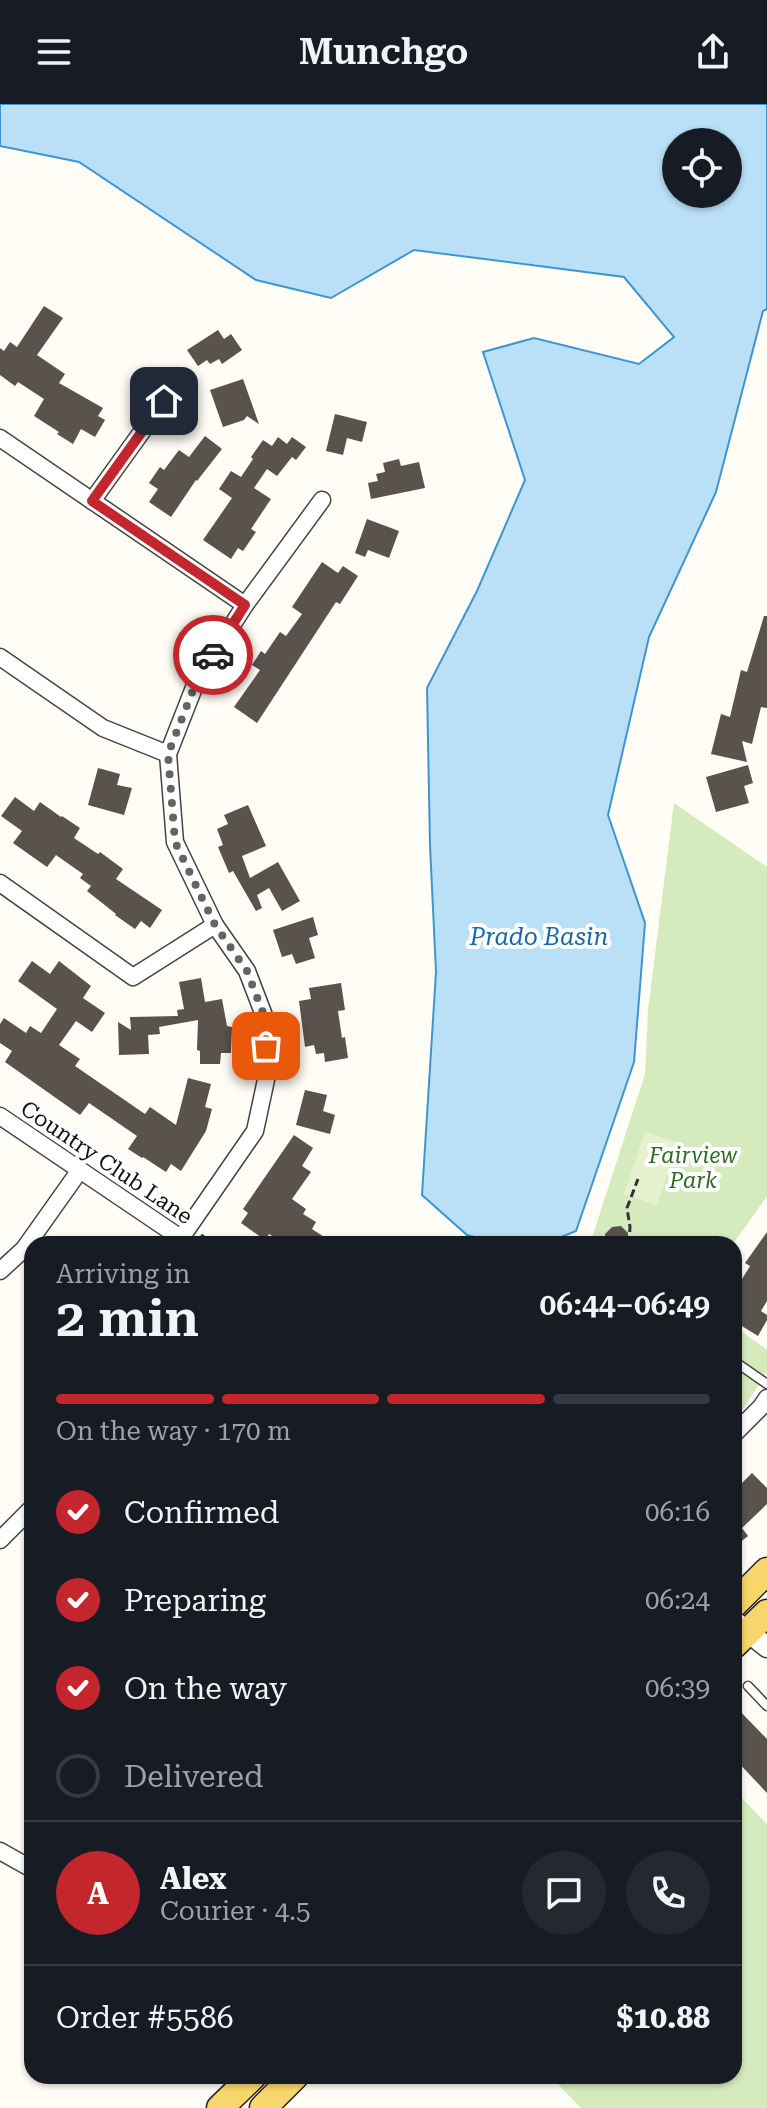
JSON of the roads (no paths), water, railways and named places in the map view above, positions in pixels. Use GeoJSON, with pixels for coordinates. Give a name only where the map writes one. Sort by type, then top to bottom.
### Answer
{"type":"FeatureCollection","features":[{"type":"Feature","properties":{"kind":"main road"},"geometry":{"type":"LineString","coordinates":[[742,1596],[767,1571]]}},
{"type":"Feature","properties":{"kind":"main road"},"geometry":{"type":"LineString","coordinates":[[745,1636],[767,1613]]}},
{"type":"Feature","properties":{"kind":"main road"},"geometry":{"type":"LineString","coordinates":[[220,2108],[244,2084]]}},
{"type":"Feature","properties":{"kind":"main road"},"geometry":{"type":"LineString","coordinates":[[268,2103],[287,2084]]}},
{"type":"Feature","properties":{"kind":"street"},"geometry":{"type":"LineString","coordinates":[[92,501],[164,401]]}},
{"type":"Feature","properties":{"kind":"street"},"geometry":{"type":"LineString","coordinates":[[0,438],[245,605]]}},
{"type":"Feature","properties":{"kind":"street"},"geometry":{"type":"LineString","coordinates":[[188,1236],[255,1131],[267,1075],[265,1018],[247,971],[215,925],[175,842],[168,754],[197,680],[245,605],[322,500]]}},
{"type":"Feature","properties":{"kind":"street"},"geometry":{"type":"LineString","coordinates":[[0,657],[103,728],[168,754]]}},
{"type":"Feature","properties":{"kind":"street"},"geometry":{"type":"LineString","coordinates":[[0,883],[133,977],[215,925]]}},
{"type":"Feature","properties":{"kind":"street","name":"Country Club Lane"},"geometry":{"type":"LineString","coordinates":[[0,1116],[178,1236]]}},
{"type":"Feature","properties":{"kind":"street"},"geometry":{"type":"LineString","coordinates":[[33,1236],[80,1170]]}},
{"type":"Feature","properties":{"kind":"street"},"geometry":{"type":"LineString","coordinates":[[0,1271],[24,1249]]}},
{"type":"Feature","properties":{"kind":"street"},"geometry":{"type":"LineString","coordinates":[[742,1426],[767,1398]]}},
{"type":"Feature","properties":{"kind":"street"},"geometry":{"type":"LineString","coordinates":[[0,1540],[24,1516]]}},
{"type":"Feature","properties":{"kind":"street"},"geometry":{"type":"LineString","coordinates":[[0,1851],[24,1864]]}},
{"type":"Feature","properties":{"kind":"street"},"geometry":{"type":"LineString","coordinates":[[257,2084],[268,2103]]}},
{"type":"Feature","properties":{"kind":"lane"},"geometry":{"type":"LineString","coordinates":[[742,1367],[767,1384]]}},
{"type":"Feature","properties":{"kind":"lane"},"geometry":{"type":"LineString","coordinates":[[748,1686],[767,1706]]}},
{"type":"Feature","properties":{"kind":"water","name":"Prado Basin"},"geometry":{"type":"Polygon","coordinates":[[[0,104],[767,104],[767,309],[763,311],[716,492],[649,637],[608,815],[645,923],[634,1062],[576,1231],[564,1236],[467,1235],[422,1195],[436,972],[427,688],[477,591],[525,480],[483,352],[534,338],[639,364],[674,337],[624,277],[414,250],[331,298],[256,280],[79,162],[0,146],[0,104]]]}},
{"type":"Feature","properties":{"kind":"park label","name":"Fairview Park"},"geometry":{"type":"Point","coordinates":[693,1168]}}]}
